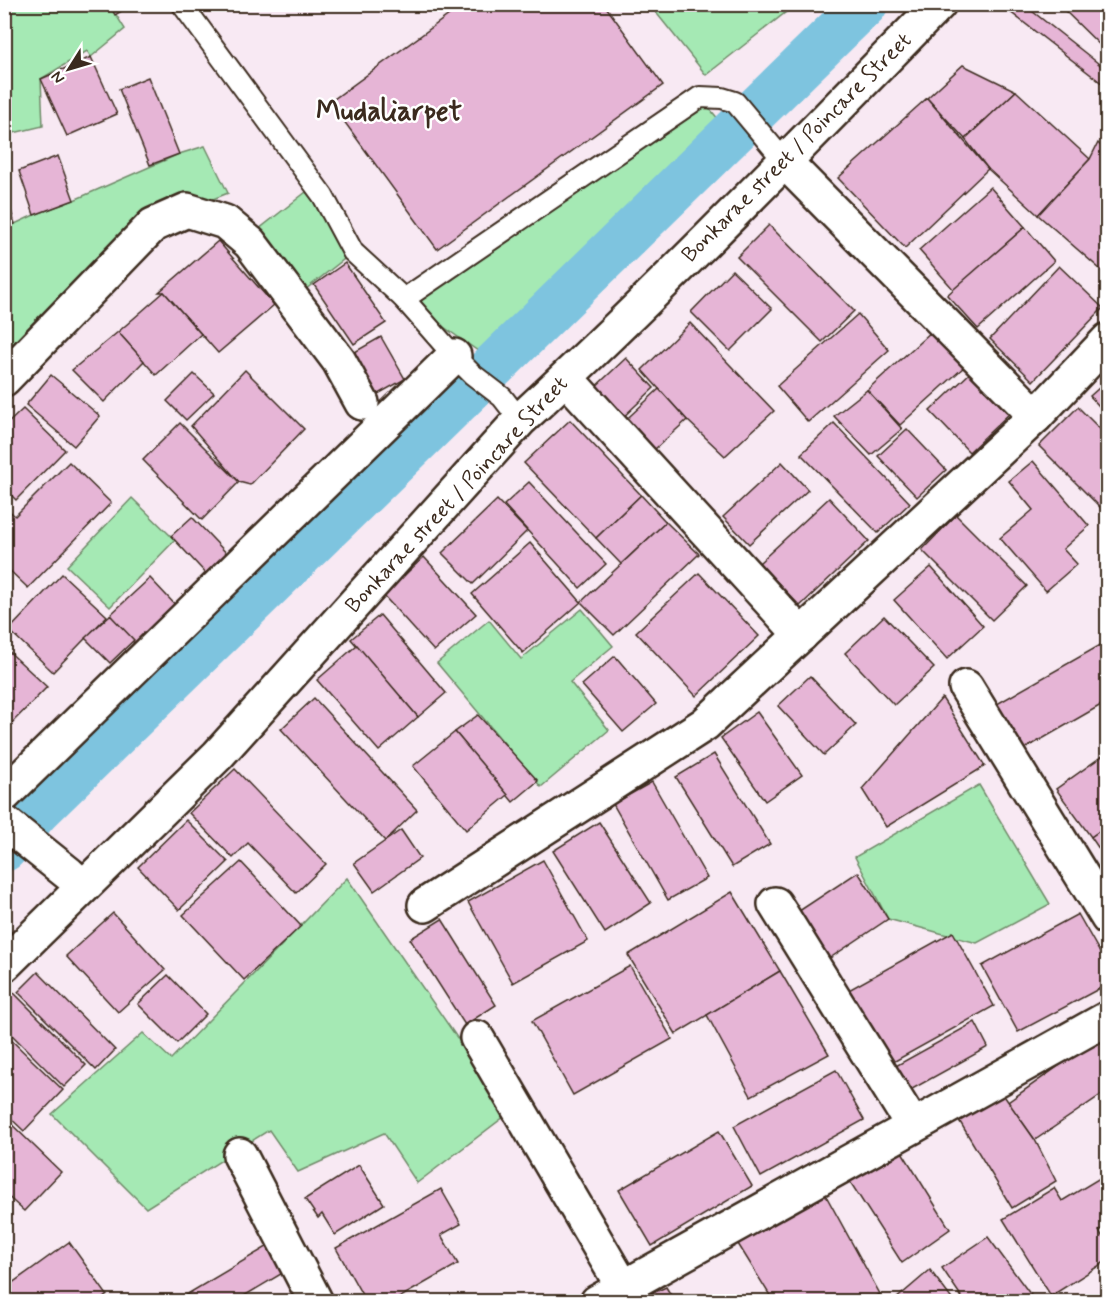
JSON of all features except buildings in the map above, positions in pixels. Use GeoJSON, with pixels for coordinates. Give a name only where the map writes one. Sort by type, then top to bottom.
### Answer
{"type":"FeatureCollection","features":[{"type":"Feature","properties":{"kind":"street","name":"Bonkarae street / Poincare Street"},"geometry":{"type":"LineString","coordinates":[[4,965],[76,880],[218,755],[511,409],[566,378],[785,162],[939,4]]}},
{"type":"Feature","properties":{"kind":"street"},"geometry":{"type":"LineString","coordinates":[[785,162],[1035,416]]}},
{"type":"Feature","properties":{"kind":"street"},"geometry":{"type":"LineString","coordinates":[[5,376],[153,225],[187,210],[225,222],[250,243],[339,361],[362,403]]}},
{"type":"Feature","properties":{"kind":"street"},"geometry":{"type":"LineString","coordinates":[[425,904],[705,724],[1035,416],[1107,340]]}},
{"type":"Feature","properties":{"kind":"street"},"geometry":{"type":"LineString","coordinates":[[4,795],[463,365]]}},
{"type":"Feature","properties":{"kind":"street"},"geometry":{"type":"LineString","coordinates":[[566,378],[801,635]]}},
{"type":"Feature","properties":{"kind":"street"},"geometry":{"type":"LineString","coordinates":[[966,687],[1107,918]]}},
{"type":"Feature","properties":{"kind":"street"},"geometry":{"type":"LineString","coordinates":[[4,822],[76,880]]}},
{"type":"Feature","properties":{"kind":"street"},"geometry":{"type":"LineString","coordinates":[[775,904],[913,1126]]}},
{"type":"Feature","properties":{"kind":"street"},"geometry":{"type":"LineString","coordinates":[[477,1038],[610,1294],[1107,1018]]}},
{"type":"Feature","properties":{"kind":"street"},"geometry":{"type":"LineString","coordinates":[[240,1155],[316,1302]]}},
{"type":"Feature","properties":{"kind":"lane"},"geometry":{"type":"LineString","coordinates":[[182,4],[323,196],[353,252],[404,299],[463,365],[511,409]]}},
{"type":"Feature","properties":{"kind":"lane"},"geometry":{"type":"LineString","coordinates":[[404,299],[700,97],[722,98],[735,102],[785,162]]}},
{"type":"Feature","properties":{"kind":"green space"},"geometry":{"type":"Polygon","coordinates":[[[4,5],[110,5],[125,29],[91,57],[87,51],[41,79],[43,126],[5,135],[4,5]]]}},
{"type":"Feature","properties":{"kind":"green space"},"geometry":{"type":"Polygon","coordinates":[[[650,5],[795,5],[706,75],[650,5]]]}},
{"type":"Feature","properties":{"kind":"green space"},"geometry":{"type":"Polygon","coordinates":[[[700,97],[724,126],[488,358],[404,299],[700,97]]]}},
{"type":"Feature","properties":{"kind":"green space"},"geometry":{"type":"Polygon","coordinates":[[[205,146],[228,193],[176,214],[10,361],[5,349],[4,229],[179,154],[205,146]]]}},
{"type":"Feature","properties":{"kind":"green space"},"geometry":{"type":"Polygon","coordinates":[[[306,192],[353,252],[296,297],[249,237],[306,192]]]}},
{"type":"Feature","properties":{"kind":"green space"},"geometry":{"type":"Polygon","coordinates":[[[132,498],[175,540],[110,607],[67,566],[132,498]]]}},
{"type":"Feature","properties":{"kind":"green space"},"geometry":{"type":"Polygon","coordinates":[[[582,609],[613,646],[570,682],[609,730],[541,787],[437,663],[489,620],[521,659],[582,609]]]}},
{"type":"Feature","properties":{"kind":"green space"},"geometry":{"type":"Polygon","coordinates":[[[979,785],[1050,904],[977,943],[888,919],[855,857],[979,785]]]}},
{"type":"Feature","properties":{"kind":"green space"},"geometry":{"type":"Polygon","coordinates":[[[347,878],[509,1113],[417,1183],[384,1133],[298,1172],[269,1130],[146,1208],[52,1114],[143,1033],[171,1059],[347,878]]]}},
{"type":"Feature","properties":{"kind":"waterway"},"geometry":{"type":"LineString","coordinates":[[4,849],[38,810],[865,4]]}},
{"type":"Feature","properties":{"kind":"district","name":"Mudaliarpet"},"geometry":{"type":"Point","coordinates":[389,112]}}]}
